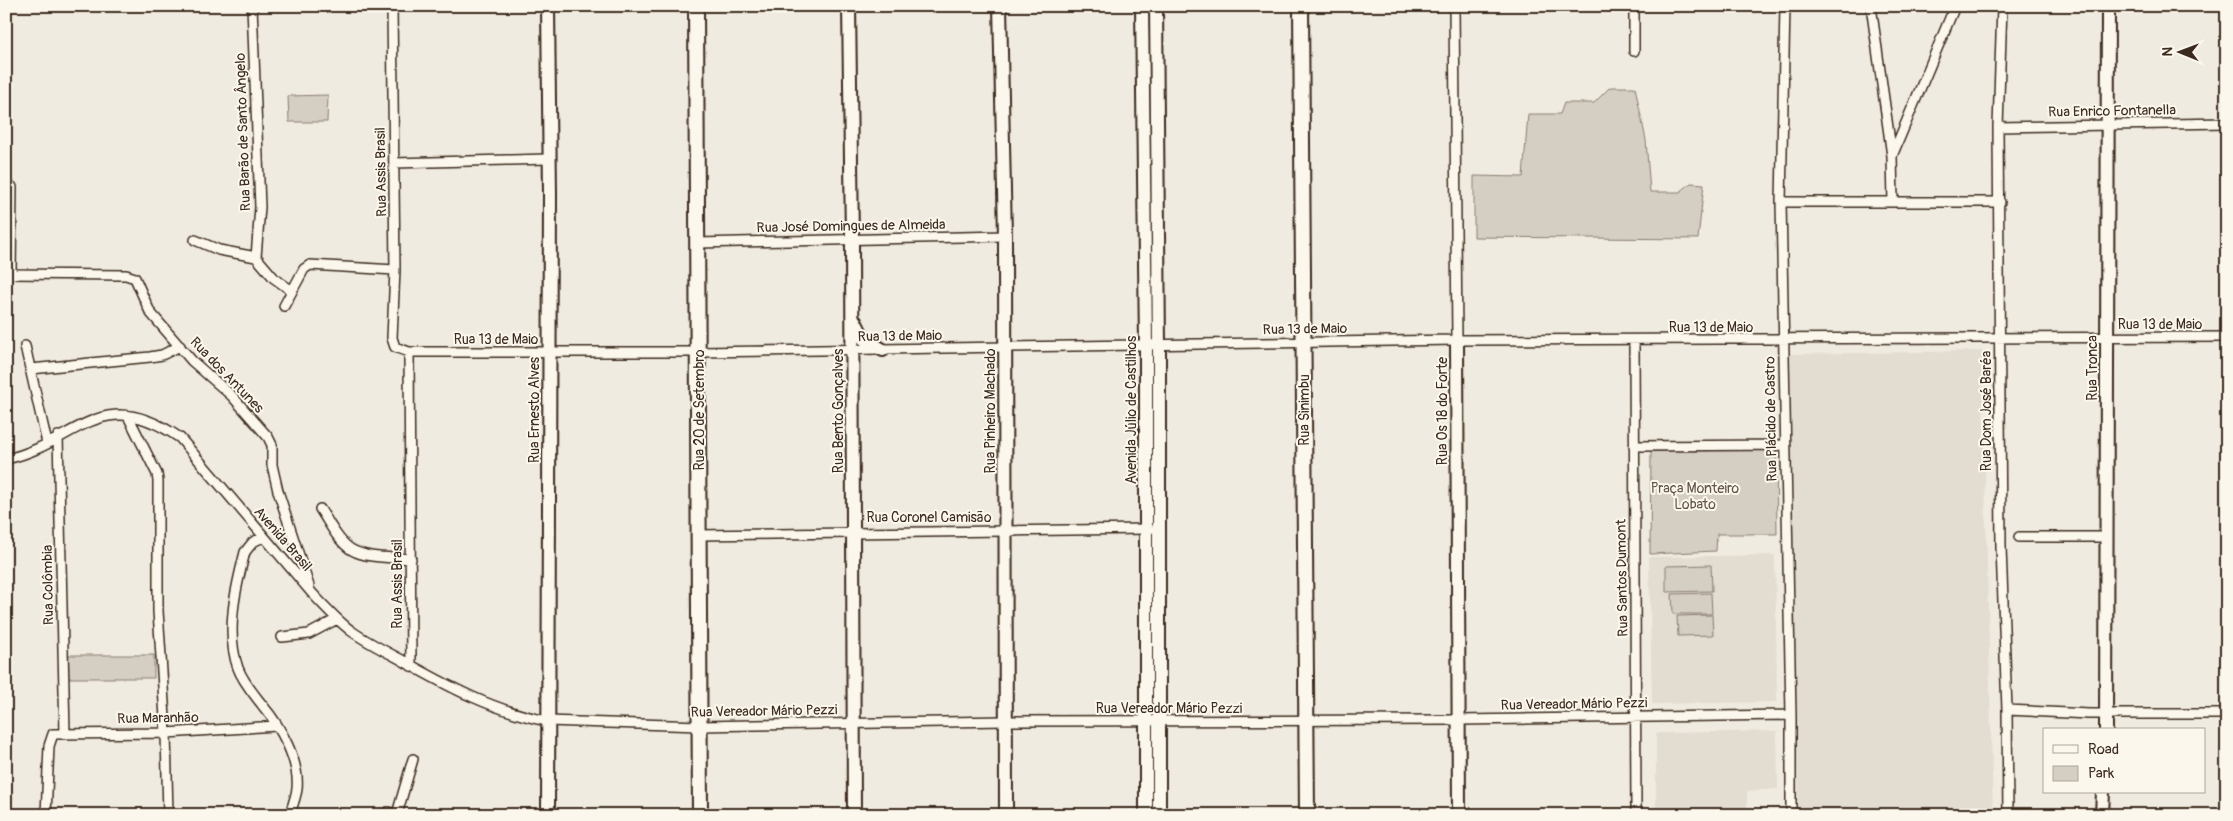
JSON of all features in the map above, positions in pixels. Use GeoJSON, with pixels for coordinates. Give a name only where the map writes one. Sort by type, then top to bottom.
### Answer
{"type":"FeatureCollection","features":[{"type":"Feature","properties":{"kind":"main road","name":"Rua 20 de Setembro"},"geometry":{"type":"LineString","coordinates":[[696,6],[698,243],[705,352],[699,369],[700,815]]}},
{"type":"Feature","properties":{"kind":"main road","name":"Rua Sinimbu"},"geometry":{"type":"LineString","coordinates":[[1301,6],[1307,815]]}},
{"type":"Feature","properties":{"kind":"street","name":"Rua Barão de Santo Ângelo"},"geometry":{"type":"LineString","coordinates":[[252,6],[260,207],[256,256]]}},
{"type":"Feature","properties":{"kind":"street","name":"Rua Assis Brasil"},"geometry":{"type":"LineString","coordinates":[[392,6],[395,270],[392,338],[395,347],[409,352],[411,666]]}},
{"type":"Feature","properties":{"kind":"street","name":"Rua Ernesto Alves"},"geometry":{"type":"LineString","coordinates":[[548,6],[548,815]]}},
{"type":"Feature","properties":{"kind":"street","name":"Rua Bento Gonçalves"},"geometry":{"type":"LineString","coordinates":[[849,6],[853,316],[854,815]]}},
{"type":"Feature","properties":{"kind":"street","name":"Rua Pinheiro Machado"},"geometry":{"type":"LineString","coordinates":[[1000,6],[1005,236],[1006,815]]}},
{"type":"Feature","properties":{"kind":"street","name":"Avenida Júlio de Castilhos"},"geometry":{"type":"LineString","coordinates":[[1142,6],[1153,346],[1159,395],[1158,667],[1152,722],[1152,777],[1146,815]]}},
{"type":"Feature","properties":{"kind":"street","name":"Avenida Júlio de Castilhos"},"geometry":{"type":"LineString","coordinates":[[1152,722],[1145,667],[1145,478],[1146,396],[1153,346],[1156,6]]}},
{"type":"Feature","properties":{"kind":"street","name":"Rua Os 18 do Forte"},"geometry":{"type":"LineString","coordinates":[[1454,6],[1459,815]]}},
{"type":"Feature","properties":{"kind":"street"},"geometry":{"type":"LineString","coordinates":[[1634,6],[1634,51]]}},
{"type":"Feature","properties":{"kind":"street","name":"Rua Plácido de Castro"},"geometry":{"type":"LineString","coordinates":[[1779,6],[1783,22]]}},
{"type":"Feature","properties":{"kind":"street","name":"Rua Plácido de Castro"},"geometry":{"type":"LineString","coordinates":[[1785,6],[1783,22],[1781,202],[1791,714],[1791,815]]}},
{"type":"Feature","properties":{"kind":"street"},"geometry":{"type":"LineString","coordinates":[[1871,6],[1892,156],[1892,202]]}},
{"type":"Feature","properties":{"kind":"street"},"geometry":{"type":"LineString","coordinates":[[1892,156],[1955,6]]}},
{"type":"Feature","properties":{"kind":"street","name":"Rua Dom José Baréa"},"geometry":{"type":"LineString","coordinates":[[2002,6],[1998,127],[2001,547],[2007,710],[2008,815]]}},
{"type":"Feature","properties":{"kind":"street","name":"Rua Tronca"},"geometry":{"type":"LineString","coordinates":[[2106,728],[2106,125],[2108,6]]}},
{"type":"Feature","properties":{"kind":"street","name":"Rua Enrico Fontanella"},"geometry":{"type":"LineString","coordinates":[[1998,127],[2227,123]]}},
{"type":"Feature","properties":{"kind":"street"},"geometry":{"type":"LineString","coordinates":[[394,163],[548,159]]}},
{"type":"Feature","properties":{"kind":"street"},"geometry":{"type":"LineString","coordinates":[[9,274],[12,187]]}},
{"type":"Feature","properties":{"kind":"street"},"geometry":{"type":"LineString","coordinates":[[1781,202],[2000,202]]}},
{"type":"Feature","properties":{"kind":"street","name":"Rua José Domingues de Almeida"},"geometry":{"type":"LineString","coordinates":[[698,243],[1005,236]]}},
{"type":"Feature","properties":{"kind":"street"},"geometry":{"type":"LineString","coordinates":[[195,240],[218,250],[256,256],[274,278],[292,291]]}},
{"type":"Feature","properties":{"kind":"street"},"geometry":{"type":"LineString","coordinates":[[284,306],[307,267],[327,266],[395,270]]}},
{"type":"Feature","properties":{"kind":"street","name":"Rua dos Antunes"},"geometry":{"type":"LineString","coordinates":[[9,274],[126,275],[135,278],[150,312],[192,361],[232,396],[268,437],[272,445],[272,465],[278,491],[312,593]]}},
{"type":"Feature","properties":{"kind":"street"},"geometry":{"type":"LineString","coordinates":[[853,316],[864,339],[883,350]]}},
{"type":"Feature","properties":{"kind":"street","name":"Rua 13 de Maio"},"geometry":{"type":"LineString","coordinates":[[409,352],[549,353],[883,350],[1457,340],[1634,341],[2227,337]]}},
{"type":"Feature","properties":{"kind":"street","name":"Rua Santos Dumont"},"geometry":{"type":"LineString","coordinates":[[1634,341],[1636,815]]}},
{"type":"Feature","properties":{"kind":"street"},"geometry":{"type":"LineString","coordinates":[[24,346],[31,369],[47,443]]}},
{"type":"Feature","properties":{"kind":"street"},"geometry":{"type":"LineString","coordinates":[[31,369],[156,356],[180,346]]}},
{"type":"Feature","properties":{"kind":"street"},"geometry":{"type":"LineString","coordinates":[[1146,396],[1159,395]]}},
{"type":"Feature","properties":{"kind":"street"},"geometry":{"type":"LineString","coordinates":[[128,416],[157,474],[158,611],[166,732],[168,815]]}},
{"type":"Feature","properties":{"kind":"street","name":"Avenida Brasil"},"geometry":{"type":"LineString","coordinates":[[6,459],[18,456],[47,443],[93,419],[128,416],[158,424],[180,438],[263,537],[337,619],[362,638],[411,666],[479,700],[530,718],[547,721]]}},
{"type":"Feature","properties":{"kind":"street","name":"Rua Colômbia"},"geometry":{"type":"LineString","coordinates":[[58,436],[65,733]]}},
{"type":"Feature","properties":{"kind":"street"},"geometry":{"type":"LineString","coordinates":[[1146,439],[1159,440]]}},
{"type":"Feature","properties":{"kind":"street"},"geometry":{"type":"LineString","coordinates":[[1634,446],[1786,445]]}},
{"type":"Feature","properties":{"kind":"street"},"geometry":{"type":"LineString","coordinates":[[1145,478],[1158,478]]}},
{"type":"Feature","properties":{"kind":"street"},"geometry":{"type":"LineString","coordinates":[[320,509],[343,542],[352,550],[374,556],[411,559]]}},
{"type":"Feature","properties":{"kind":"street","name":"Rua Coronel Camisão"},"geometry":{"type":"LineString","coordinates":[[699,535],[1158,529]]}},
{"type":"Feature","properties":{"kind":"street"},"geometry":{"type":"LineString","coordinates":[[263,537],[253,542],[245,552],[232,626],[238,668],[277,726],[289,752],[296,774],[297,789],[290,815]]}},
{"type":"Feature","properties":{"kind":"street"},"geometry":{"type":"LineString","coordinates":[[2019,537],[2107,537]]}},
{"type":"Feature","properties":{"kind":"street"},"geometry":{"type":"LineString","coordinates":[[1145,583],[1158,582]]}},
{"type":"Feature","properties":{"kind":"street"},"geometry":{"type":"LineString","coordinates":[[282,637],[309,634],[337,619]]}},
{"type":"Feature","properties":{"kind":"street"},"geometry":{"type":"LineString","coordinates":[[1145,624],[1158,624]]}},
{"type":"Feature","properties":{"kind":"street"},"geometry":{"type":"LineString","coordinates":[[1145,667],[1158,667]]}},
{"type":"Feature","properties":{"kind":"street"},"geometry":{"type":"LineString","coordinates":[[2007,710],[2107,714],[2227,714]]}},
{"type":"Feature","properties":{"kind":"street","name":"Rua Vereador Mário Pezzi"},"geometry":{"type":"LineString","coordinates":[[547,721],[700,726],[1006,721],[1459,720],[1791,714]]}},
{"type":"Feature","properties":{"kind":"street","name":"Rua Maranhão"},"geometry":{"type":"LineString","coordinates":[[65,733],[166,732],[277,726]]}},
{"type":"Feature","properties":{"kind":"street"},"geometry":{"type":"LineString","coordinates":[[46,815],[49,746],[53,734],[65,733]]}},
{"type":"Feature","properties":{"kind":"street"},"geometry":{"type":"LineString","coordinates":[[383,815],[388,812],[397,814],[413,759]]}},
{"type":"Feature","properties":{"kind":"street","name":"Avenida Júlio de Castilhos"},"geometry":{"type":"LineString","coordinates":[[1152,777],[1159,815]]}},
{"type":"Feature","properties":{"kind":"street"},"geometry":{"type":"LineString","coordinates":[[2102,815],[2103,794]]}},
{"type":"Feature","properties":{"kind":"shaded area"},"geometry":{"type":"Polygon","coordinates":[[[1982,351],[1993,815],[1798,815],[1790,354],[1982,351]]]}},
{"type":"Feature","properties":{"kind":"shaded area"},"geometry":{"type":"Polygon","coordinates":[[[1775,555],[1777,702],[1652,704],[1649,557],[1775,555]]]}},
{"type":"Feature","properties":{"kind":"shaded area"},"geometry":{"type":"Polygon","coordinates":[[[1777,731],[1778,789],[1747,791],[1747,811],[1656,815],[1656,733],[1777,731]]]}},
{"type":"Feature","properties":{"kind":"green space"},"geometry":{"type":"Polygon","coordinates":[[[1610,87],[1635,87],[1646,140],[1650,192],[1680,192],[1691,183],[1704,184],[1698,239],[1474,237],[1474,176],[1523,177],[1528,114],[1560,114],[1564,103],[1594,103],[1610,87]]]}},
{"type":"Feature","properties":{"kind":"green space"},"geometry":{"type":"Polygon","coordinates":[[[328,95],[327,122],[289,122],[288,96],[328,95]]]}},
{"type":"Feature","properties":{"kind":"green space","name":"Praça Monteiro Lobato"},"geometry":{"type":"Polygon","coordinates":[[[1776,450],[1777,534],[1717,534],[1716,551],[1650,554],[1651,451],[1776,450]]]}},
{"type":"Feature","properties":{"kind":"green space"},"geometry":{"type":"Polygon","coordinates":[[[1711,565],[1712,591],[1666,592],[1666,566],[1711,565]]]}},
{"type":"Feature","properties":{"kind":"green space"},"geometry":{"type":"Polygon","coordinates":[[[1711,593],[1712,614],[1673,614],[1672,594],[1711,593]]]}},
{"type":"Feature","properties":{"kind":"green space"},"geometry":{"type":"Polygon","coordinates":[[[1712,615],[1713,635],[1678,636],[1677,616],[1712,615]]]}},
{"type":"Feature","properties":{"kind":"green space"},"geometry":{"type":"Polygon","coordinates":[[[68,655],[154,655],[154,678],[68,678],[68,655]]]}}]}
